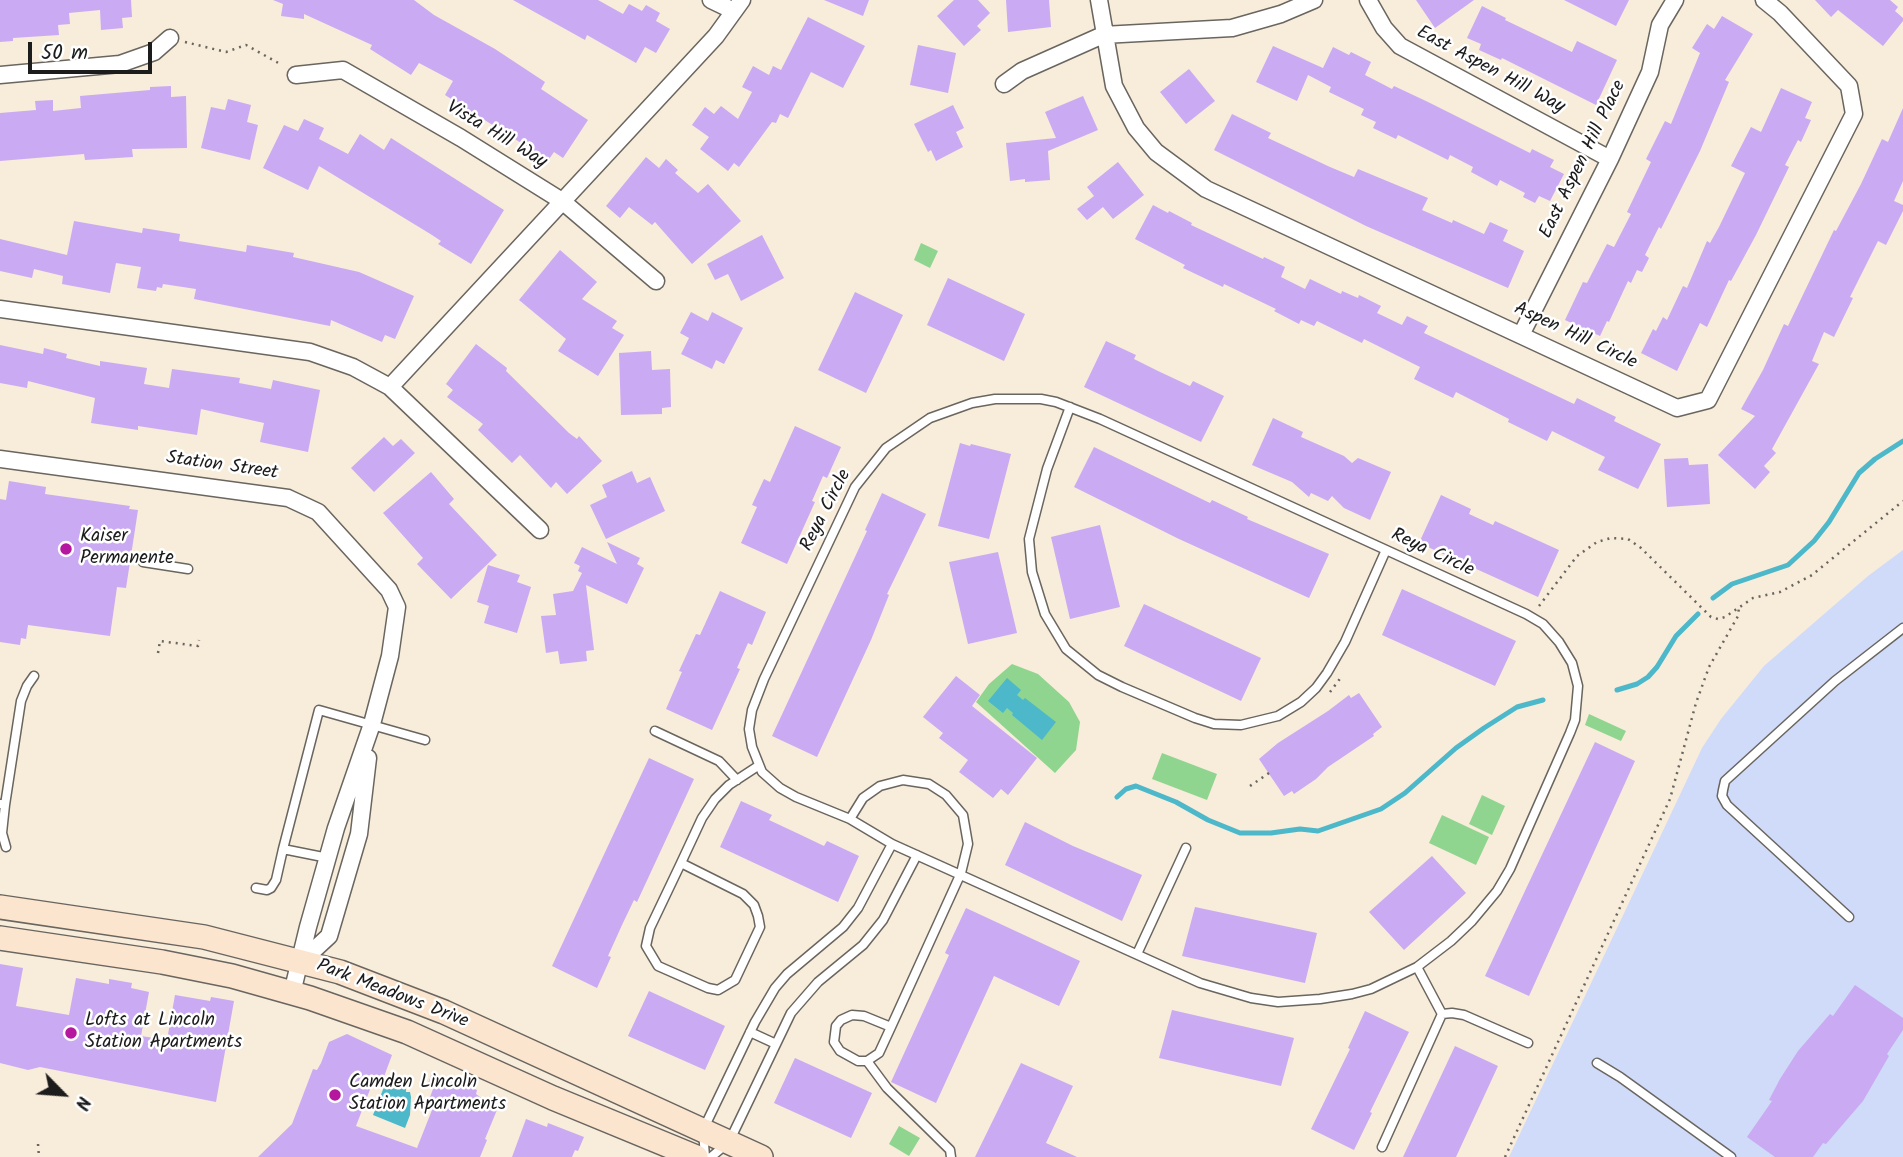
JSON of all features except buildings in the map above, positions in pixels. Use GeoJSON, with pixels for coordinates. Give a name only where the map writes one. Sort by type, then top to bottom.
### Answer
{"type":"FeatureCollection","features":[{"type":"Feature","properties":{"kind":"main road","name":"Park Meadows Drive"},"geometry":{"type":"LineString","coordinates":[[0,906],[204,937],[340,972],[444,1012],[761,1157]]}},
{"type":"Feature","properties":{"kind":"main road","name":"Park Meadows Drive"},"geometry":{"type":"LineString","coordinates":[[0,938],[162,962],[232,976],[356,1012],[696,1157]]}},
{"type":"Feature","properties":{"kind":"street"},"geometry":{"type":"LineString","coordinates":[[390,387],[716,36],[738,6],[711,0]]}},
{"type":"Feature","properties":{"kind":"street","name":"Aspen Hill Circle"},"geometry":{"type":"LineString","coordinates":[[1099,0],[1103,36],[1114,86],[1136,128],[1156,152],[1196,182],[1677,408],[1708,400],[1854,114],[1849,86],[1780,13],[1764,0]]}},
{"type":"Feature","properties":{"kind":"street"},"geometry":{"type":"LineString","coordinates":[[1004,84],[1022,71],[1103,36],[1232,28],[1281,14],[1314,0]]}},
{"type":"Feature","properties":{"kind":"street","name":"East Aspen Hill Way"},"geometry":{"type":"LineString","coordinates":[[1368,0],[1384,28],[1400,46],[1610,159]]}},
{"type":"Feature","properties":{"kind":"street","name":"East Aspen Hill Place"},"geometry":{"type":"LineString","coordinates":[[1521,335],[1610,159],[1650,72],[1660,25],[1675,0]]}},
{"type":"Feature","properties":{"kind":"street"},"geometry":{"type":"LineString","coordinates":[[0,75],[120,64],[154,52],[170,38]]}},
{"type":"Feature","properties":{"kind":"street","name":"Vista Hill Way"},"geometry":{"type":"LineString","coordinates":[[296,75],[343,70],[461,138],[562,201],[656,281]]}},
{"type":"Feature","properties":{"kind":"street"},"geometry":{"type":"LineString","coordinates":[[0,309],[310,352],[353,367],[390,387],[540,530]]}},
{"type":"Feature","properties":{"kind":"street","name":"Station Street"},"geometry":{"type":"LineString","coordinates":[[0,459],[289,498],[318,512],[389,590],[397,607],[393,644],[372,724],[307,930],[292,993]]}},
{"type":"Feature","properties":{"kind":"street","name":"Station Street"},"geometry":{"type":"LineString","coordinates":[[301,962],[329,936],[359,834],[372,724]]}},
{"type":"Feature","properties":{"kind":"lane","name":"Reya Circle"},"geometry":{"type":"LineString","coordinates":[[995,399],[1041,399],[1070,407],[1534,618],[1559,642],[1572,663],[1578,686],[1575,720],[1538,808],[1497,891],[1451,941],[1417,967],[1371,989],[1320,999],[1278,1002],[1251,998],[1200,983],[892,844],[850,819],[796,797],[770,780],[758,765],[751,747],[752,710],[803,595],[855,487],[866,470],[886,448],[905,434],[930,418],[954,408],[995,399]]}},
{"type":"Feature","properties":{"kind":"lane"},"geometry":{"type":"LineString","coordinates":[[1070,407],[1047,469],[1029,539],[1032,572],[1045,614],[1066,649],[1098,675],[1122,687],[1195,719],[1214,724],[1241,725],[1278,716],[1316,688],[1327,673],[1345,642],[1386,550]]}},
{"type":"Feature","properties":{"kind":"lane"},"geometry":{"type":"LineString","coordinates":[[143,562],[188,569]]}},
{"type":"Feature","properties":{"kind":"lane"},"geometry":{"type":"LineString","coordinates":[[1849,917],[1727,805],[1722,796],[1723,790],[1725,781],[1815,699],[1903,628]]}},
{"type":"Feature","properties":{"kind":"lane"},"geometry":{"type":"LineString","coordinates":[[6,847],[2,834],[2,804],[21,701],[34,676]]}},
{"type":"Feature","properties":{"kind":"lane"},"geometry":{"type":"LineString","coordinates":[[256,888],[267,890],[276,880],[319,710],[425,740]]}},
{"type":"Feature","properties":{"kind":"lane"},"geometry":{"type":"LineString","coordinates":[[655,731],[719,761],[737,780]]}},
{"type":"Feature","properties":{"kind":"lane"},"geometry":{"type":"LineString","coordinates":[[681,863],[743,894],[754,905],[758,916],[760,927],[734,980],[718,990],[659,966],[646,946],[650,928],[702,818],[715,799],[758,765]]}},
{"type":"Feature","properties":{"kind":"lane"},"geometry":{"type":"LineString","coordinates":[[850,819],[863,797],[880,786],[903,780],[929,784],[946,795],[962,815],[968,844],[961,873],[891,1027],[879,1053],[867,1061],[858,1061],[840,1051],[834,1042],[836,1026],[846,1016],[857,1014],[891,1027]]}},
{"type":"Feature","properties":{"kind":"lane"},"geometry":{"type":"LineString","coordinates":[[705,1157],[703,1130],[750,1032],[775,988],[787,974],[843,927],[858,908],[892,844]]}},
{"type":"Feature","properties":{"kind":"lane"},"geometry":{"type":"LineString","coordinates":[[1138,954],[1186,848]]}},
{"type":"Feature","properties":{"kind":"lane"},"geometry":{"type":"LineString","coordinates":[[283,849],[328,858]]}},
{"type":"Feature","properties":{"kind":"lane"},"geometry":{"type":"LineString","coordinates":[[711,1157],[729,1142],[791,1013],[803,998],[863,945],[883,920],[917,855]]}},
{"type":"Feature","properties":{"kind":"lane"},"geometry":{"type":"LineString","coordinates":[[1417,967],[1442,1014]]}},
{"type":"Feature","properties":{"kind":"lane"},"geometry":{"type":"LineString","coordinates":[[1442,1014],[1464,1016],[1528,1043]]}},
{"type":"Feature","properties":{"kind":"lane"},"geometry":{"type":"LineString","coordinates":[[1382,1147],[1442,1014]]}},
{"type":"Feature","properties":{"kind":"lane"},"geometry":{"type":"LineString","coordinates":[[750,1032],[776,1044]]}},
{"type":"Feature","properties":{"kind":"lane"},"geometry":{"type":"LineString","coordinates":[[867,1061],[887,1088],[950,1150],[951,1157]]}},
{"type":"Feature","properties":{"kind":"lane"},"geometry":{"type":"LineString","coordinates":[[1597,1063],[1731,1157]]}},
{"type":"Feature","properties":{"kind":"path"},"geometry":{"type":"LineString","coordinates":[[170,38],[226,52],[246,45],[296,75]]}},
{"type":"Feature","properties":{"kind":"path"},"geometry":{"type":"LineString","coordinates":[[1534,618],[1546,597],[1577,556],[1597,542],[1611,538],[1628,539],[1641,548],[1711,617],[1725,617],[1753,598],[1780,592],[1812,575],[1903,501]]}},
{"type":"Feature","properties":{"kind":"path"},"geometry":{"type":"LineString","coordinates":[[1505,1157],[1657,828],[1674,787],[1696,703],[1709,667],[1738,616],[1739,607]]}},
{"type":"Feature","properties":{"kind":"path"},"geometry":{"type":"LineString","coordinates":[[158,653],[160,641],[198,646],[199,640]]}},
{"type":"Feature","properties":{"kind":"path"},"geometry":{"type":"LineString","coordinates":[[1250,786],[1269,773]]}},
{"type":"Feature","properties":{"kind":"path"},"geometry":{"type":"LineString","coordinates":[[38,1144],[39,1157]]}},
{"type":"Feature","properties":{"kind":"shaded area"},"geometry":{"type":"Polygon","coordinates":[[[1903,550],[1903,1157],[1509,1157],[1702,748],[1721,719],[1764,666],[1868,576],[1903,550]]]}},
{"type":"Feature","properties":{"kind":"green space"},"geometry":{"type":"Polygon","coordinates":[[[921,243],[938,251],[930,268],[914,260],[921,243]]]}},
{"type":"Feature","properties":{"kind":"green space"},"geometry":{"type":"Polygon","coordinates":[[[1012,664],[1038,674],[1069,702],[1080,722],[1076,750],[1055,773],[976,702],[989,684],[1012,664]]]}},
{"type":"Feature","properties":{"kind":"green space"},"geometry":{"type":"Polygon","coordinates":[[[1589,714],[1626,731],[1621,741],[1585,725],[1589,714]]]}},
{"type":"Feature","properties":{"kind":"green space"},"geometry":{"type":"Polygon","coordinates":[[[1162,753],[1217,774],[1207,800],[1152,779],[1162,753]]]}},
{"type":"Feature","properties":{"kind":"green space"},"geometry":{"type":"Polygon","coordinates":[[[1482,795],[1505,806],[1492,835],[1469,824],[1482,795]]]}},
{"type":"Feature","properties":{"kind":"green space"},"geometry":{"type":"Polygon","coordinates":[[[1442,815],[1489,837],[1476,865],[1429,843],[1442,815]]]}},
{"type":"Feature","properties":{"kind":"green space"},"geometry":{"type":"Polygon","coordinates":[[[899,1126],[920,1138],[909,1156],[889,1144],[899,1126]]]}},
{"type":"Feature","properties":{"kind":"water"},"geometry":{"type":"Polygon","coordinates":[[[1007,678],[1021,690],[1017,695],[1056,722],[1042,740],[1007,708],[1003,713],[988,701],[1007,678]]]}},
{"type":"Feature","properties":{"kind":"water"},"geometry":{"type":"Polygon","coordinates":[[[406,1086],[406,1092],[410,1092],[411,1097],[410,1115],[405,1128],[373,1115],[384,1087],[390,1089],[406,1086]]]}},
{"type":"Feature","properties":{"kind":"waterway"},"geometry":{"type":"LineString","coordinates":[[1713,598],[1732,584],[1788,565],[1814,541],[1829,522],[1859,473],[1903,441]]}},
{"type":"Feature","properties":{"kind":"waterway"},"geometry":{"type":"LineString","coordinates":[[1617,690],[1637,684],[1648,677],[1676,636],[1698,614]]}},
{"type":"Feature","properties":{"kind":"waterway"},"geometry":{"type":"LineString","coordinates":[[1117,797],[1126,789],[1136,786],[1240,833],[1300,829],[1318,831],[1381,809],[1405,793],[1456,748],[1484,728],[1517,707],[1543,700]]}},
{"type":"Feature","properties":{"kind":"place","name":"Kaiser Permanente"},"geometry":{"type":"Point","coordinates":[66,549]}},
{"type":"Feature","properties":{"kind":"place","name":"Lofts at Lincoln Station Apartments"},"geometry":{"type":"Point","coordinates":[71,1033]}},
{"type":"Feature","properties":{"kind":"place","name":"Camden Lincoln Station Apartments"},"geometry":{"type":"Point","coordinates":[335,1095]}}]}
